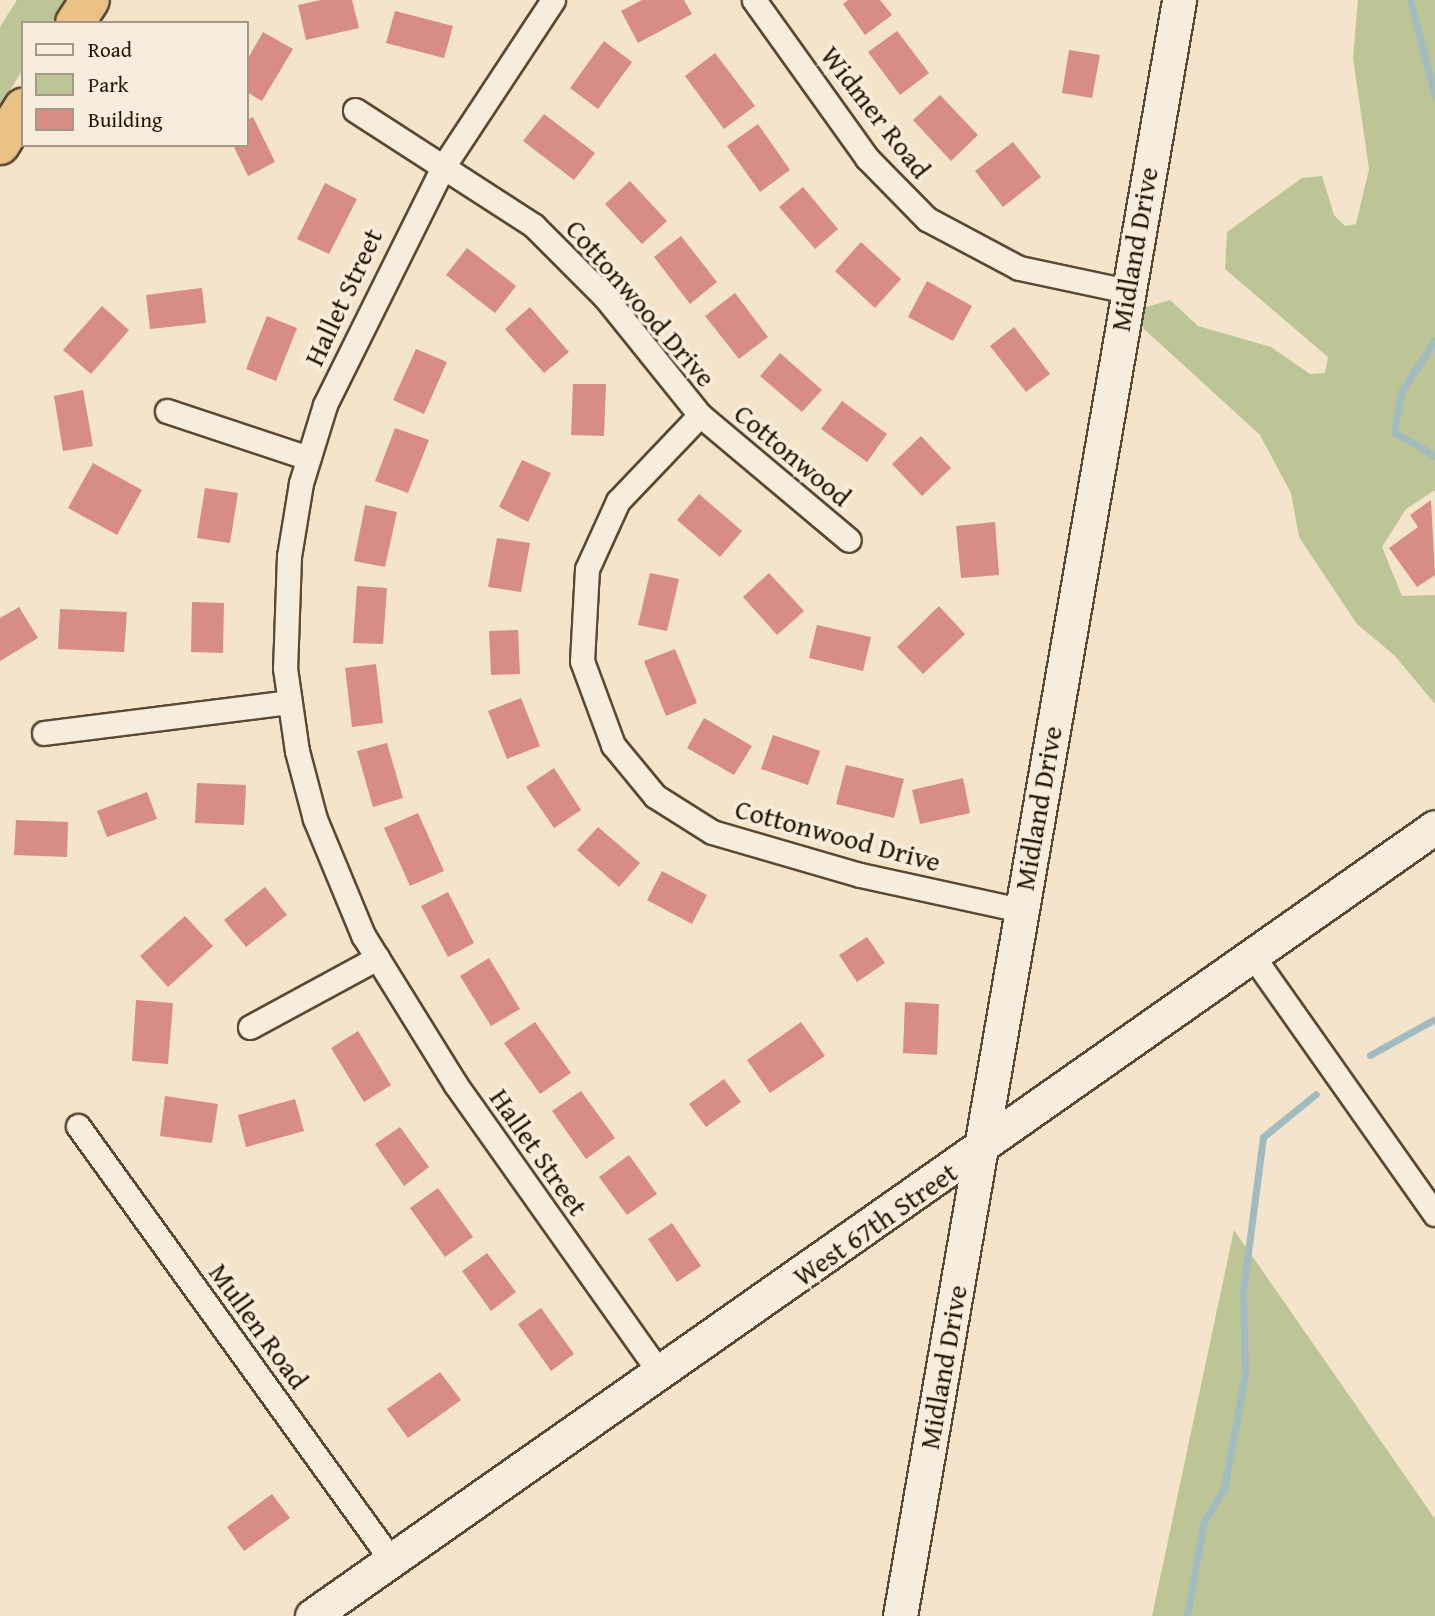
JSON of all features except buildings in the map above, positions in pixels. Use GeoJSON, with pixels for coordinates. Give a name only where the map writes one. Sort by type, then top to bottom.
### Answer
{"type":"FeatureCollection","features":[{"type":"Feature","properties":{"kind":"highway"},"geometry":{"type":"LineString","coordinates":[[76,21],[90,0]]}},
{"type":"Feature","properties":{"kind":"highway"},"geometry":{"type":"LineString","coordinates":[[0,145],[21,111]]}},
{"type":"Feature","properties":{"kind":"street","name":"Hallet Street"},"geometry":{"type":"LineString","coordinates":[[553,0],[443,167],[359,329],[308,458],[289,556],[289,702],[315,819],[377,958],[456,1085],[661,1375]]}},
{"type":"Feature","properties":{"kind":"street","name":"Widmer Road"},"geometry":{"type":"LineString","coordinates":[[754,0],[867,158],[928,219],[1019,268],[1127,291]]}},
{"type":"Feature","properties":{"kind":"street","name":"Midland Drive"},"geometry":{"type":"LineString","coordinates":[[900,1616],[1178,0]]}},
{"type":"Feature","properties":{"kind":"street"},"geometry":{"type":"LineString","coordinates":[[355,110],[443,167]]}},
{"type":"Feature","properties":{"kind":"street","name":"Cottonwood Drive"},"geometry":{"type":"LineString","coordinates":[[443,167],[534,226],[575,264],[700,415],[618,501],[587,569],[582,661],[613,745],[655,796],[712,832],[860,875],[1020,910]]}},
{"type":"Feature","properties":{"kind":"street"},"geometry":{"type":"LineString","coordinates":[[167,411],[308,458]]}},
{"type":"Feature","properties":{"kind":"street","name":"Cottonwood"},"geometry":{"type":"LineString","coordinates":[[700,415],[849,540]]}},
{"type":"Feature","properties":{"kind":"street"},"geometry":{"type":"LineString","coordinates":[[44,733],[289,702]]}},
{"type":"Feature","properties":{"kind":"street","name":"West 67th Street"},"geometry":{"type":"LineString","coordinates":[[312,1616],[661,1375],[1435,827]]}},
{"type":"Feature","properties":{"kind":"street"},"geometry":{"type":"LineString","coordinates":[[1252,955],[1435,1214]]}},
{"type":"Feature","properties":{"kind":"street"},"geometry":{"type":"LineString","coordinates":[[250,1027],[377,958]]}},
{"type":"Feature","properties":{"kind":"street","name":"Mullen Road"},"geometry":{"type":"LineString","coordinates":[[78,1126],[392,1561]]}},
{"type":"Feature","properties":{"kind":"green space"},"geometry":{"type":"Polygon","coordinates":[[[17,0],[65,0],[52,21],[21,21],[21,72],[0,106],[0,27],[17,0]]]}},
{"type":"Feature","properties":{"kind":"green space"},"geometry":{"type":"Polygon","coordinates":[[[1358,0],[1435,0],[1435,490],[1406,509],[1382,547],[1402,596],[1435,595],[1435,704],[1395,656],[1357,624],[1299,537],[1291,493],[1260,435],[1143,328],[1143,308],[1170,300],[1198,326],[1271,347],[1310,374],[1325,373],[1328,357],[1225,269],[1227,232],[1302,178],[1322,176],[1334,215],[1345,226],[1356,224],[1369,169],[1353,58],[1358,0]]]}},
{"type":"Feature","properties":{"kind":"green space"},"geometry":{"type":"Polygon","coordinates":[[[1234,1230],[1435,1519],[1435,1616],[1152,1616],[1234,1230]]]}},
{"type":"Feature","properties":{"kind":"waterway"},"geometry":{"type":"LineString","coordinates":[[1410,0],[1435,96]]}},
{"type":"Feature","properties":{"kind":"waterway"},"geometry":{"type":"LineString","coordinates":[[1435,340],[1401,392],[1394,432],[1435,456]]}},
{"type":"Feature","properties":{"kind":"waterway"},"geometry":{"type":"LineString","coordinates":[[1370,1055],[1435,1019]]}},
{"type":"Feature","properties":{"kind":"waterway"},"geometry":{"type":"LineString","coordinates":[[1187,1616],[1204,1521],[1224,1489],[1245,1375],[1243,1291],[1263,1137],[1316,1094]]}}]}
